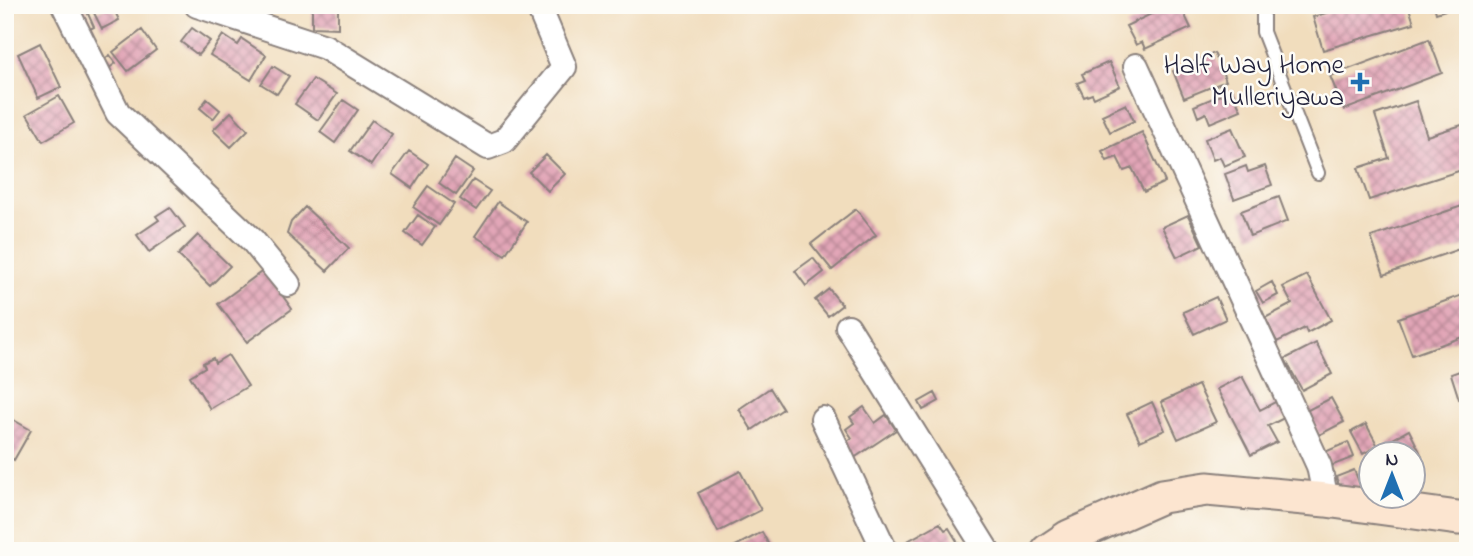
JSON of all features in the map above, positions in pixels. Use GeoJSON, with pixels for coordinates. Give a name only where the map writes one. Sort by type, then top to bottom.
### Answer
{"type":"FeatureCollection","features":[{"type":"Feature","properties":{"kind":"street"},"geometry":{"type":"LineString","coordinates":[[64,5],[118,113],[253,241],[288,284]]}},
{"type":"Feature","properties":{"kind":"street"},"geometry":{"type":"LineString","coordinates":[[197,5],[325,47],[488,147],[504,141],[564,67],[538,5]]}},
{"type":"Feature","properties":{"kind":"street"},"geometry":{"type":"LineString","coordinates":[[1136,65],[1319,466],[1326,500]]}},
{"type":"Feature","properties":{"kind":"street"},"geometry":{"type":"LineString","coordinates":[[848,327],[987,551]]}},
{"type":"Feature","properties":{"kind":"street"},"geometry":{"type":"LineString","coordinates":[[823,419],[885,551]]}},
{"type":"Feature","properties":{"kind":"street"},"geometry":{"type":"LineString","coordinates":[[1048,551],[1069,537],[1162,496],[1207,489],[1326,500],[1468,518]]}},
{"type":"Feature","properties":{"kind":"lane"},"geometry":{"type":"LineString","coordinates":[[1263,5],[1263,32],[1318,173]]}},
{"type":"Feature","properties":{"kind":"building"},"geometry":{"type":"Polygon","coordinates":[[[75,5],[84,5],[94,27],[82,33],[75,5]]]}},
{"type":"Feature","properties":{"kind":"building"},"geometry":{"type":"Polygon","coordinates":[[[110,5],[119,20],[102,29],[94,13],[110,5]]]}},
{"type":"Feature","properties":{"kind":"building"},"geometry":{"type":"Polygon","coordinates":[[[258,5],[278,5],[278,10],[258,10],[258,5]]]}},
{"type":"Feature","properties":{"kind":"building"},"geometry":{"type":"Polygon","coordinates":[[[312,5],[338,5],[338,28],[312,27],[312,5]]]}},
{"type":"Feature","properties":{"kind":"building"},"geometry":{"type":"Polygon","coordinates":[[[1170,5],[1180,5],[1191,28],[1145,49],[1142,42],[1136,45],[1126,26],[1170,5]]]}},
{"type":"Feature","properties":{"kind":"building"},"geometry":{"type":"Polygon","coordinates":[[[1330,5],[1408,5],[1414,23],[1323,50],[1313,17],[1332,11],[1330,5]]]}},
{"type":"Feature","properties":{"kind":"building"},"geometry":{"type":"Polygon","coordinates":[[[1434,5],[1458,5],[1458,6],[1436,13],[1434,5]]]}},
{"type":"Feature","properties":{"kind":"building"},"geometry":{"type":"Polygon","coordinates":[[[192,28],[210,41],[198,55],[181,42],[192,28]]]}},
{"type":"Feature","properties":{"kind":"building"},"geometry":{"type":"Polygon","coordinates":[[[142,30],[156,50],[128,71],[113,52],[142,30]]]}},
{"type":"Feature","properties":{"kind":"building"},"geometry":{"type":"Polygon","coordinates":[[[223,35],[238,45],[242,39],[266,55],[251,80],[210,55],[223,35]]]}},
{"type":"Feature","properties":{"kind":"building"},"geometry":{"type":"Polygon","coordinates":[[[1429,39],[1442,73],[1344,110],[1330,76],[1429,39]]]}},
{"type":"Feature","properties":{"kind":"building"},"geometry":{"type":"Polygon","coordinates":[[[40,43],[61,87],[38,98],[18,54],[40,43]]]}},
{"type":"Feature","properties":{"kind":"building"},"geometry":{"type":"Polygon","coordinates":[[[1214,53],[1226,81],[1184,98],[1173,71],[1214,53]]]}},
{"type":"Feature","properties":{"kind":"building"},"geometry":{"type":"Polygon","coordinates":[[[110,55],[116,63],[105,71],[99,63],[110,55]]]}},
{"type":"Feature","properties":{"kind":"building"},"geometry":{"type":"Polygon","coordinates":[[[1109,62],[1120,86],[1094,98],[1092,94],[1084,97],[1077,83],[1085,80],[1082,74],[1109,62]]]}},
{"type":"Feature","properties":{"kind":"building"},"geometry":{"type":"Polygon","coordinates":[[[273,66],[289,76],[277,94],[261,84],[273,66]]]}},
{"type":"Feature","properties":{"kind":"building"},"geometry":{"type":"Polygon","coordinates":[[[313,79],[337,94],[318,120],[295,104],[313,79]]]}},
{"type":"Feature","properties":{"kind":"building"},"geometry":{"type":"Polygon","coordinates":[[[1232,90],[1241,110],[1210,123],[1206,113],[1198,117],[1194,106],[1232,90]]]}},
{"type":"Feature","properties":{"kind":"building"},"geometry":{"type":"Polygon","coordinates":[[[59,96],[74,123],[43,141],[27,114],[59,96]]]}},
{"type":"Feature","properties":{"kind":"building"},"geometry":{"type":"Polygon","coordinates":[[[207,99],[220,110],[213,119],[200,108],[207,99]]]}},
{"type":"Feature","properties":{"kind":"building"},"geometry":{"type":"Polygon","coordinates":[[[343,100],[358,110],[335,143],[320,132],[343,100]]]}},
{"type":"Feature","properties":{"kind":"building"},"geometry":{"type":"Polygon","coordinates":[[[1416,101],[1427,136],[1465,124],[1468,131],[1468,168],[1369,200],[1358,168],[1389,158],[1375,115],[1416,101]]]}},
{"type":"Feature","properties":{"kind":"building"},"geometry":{"type":"Polygon","coordinates":[[[1126,104],[1134,121],[1110,132],[1102,115],[1126,104]]]}},
{"type":"Feature","properties":{"kind":"building"},"geometry":{"type":"Polygon","coordinates":[[[231,112],[248,130],[231,147],[213,130],[231,112]]]}},
{"type":"Feature","properties":{"kind":"building"},"geometry":{"type":"Polygon","coordinates":[[[372,120],[392,134],[371,165],[350,151],[372,120]]]}},
{"type":"Feature","properties":{"kind":"building"},"geometry":{"type":"Polygon","coordinates":[[[1232,128],[1245,157],[1224,166],[1220,157],[1213,160],[1205,139],[1232,128]]]}},
{"type":"Feature","properties":{"kind":"building"},"geometry":{"type":"Polygon","coordinates":[[[1142,132],[1165,182],[1144,192],[1132,168],[1124,171],[1117,157],[1107,161],[1102,151],[1142,132]]]}},
{"type":"Feature","properties":{"kind":"building"},"geometry":{"type":"Polygon","coordinates":[[[409,151],[428,164],[412,188],[392,174],[409,151]]]}},
{"type":"Feature","properties":{"kind":"building"},"geometry":{"type":"Polygon","coordinates":[[[546,155],[565,174],[548,191],[529,172],[546,155]]]}},
{"type":"Feature","properties":{"kind":"building"},"geometry":{"type":"Polygon","coordinates":[[[455,159],[473,171],[456,195],[439,183],[455,159]]]}},
{"type":"Feature","properties":{"kind":"building"},"geometry":{"type":"Polygon","coordinates":[[[1246,166],[1248,172],[1265,166],[1272,185],[1234,199],[1225,174],[1246,166]]]}},
{"type":"Feature","properties":{"kind":"building"},"geometry":{"type":"Polygon","coordinates":[[[473,180],[490,191],[476,210],[460,199],[473,180]]]}},
{"type":"Feature","properties":{"kind":"building"},"geometry":{"type":"Polygon","coordinates":[[[428,186],[454,204],[439,225],[413,207],[428,186]]]}},
{"type":"Feature","properties":{"kind":"building"},"geometry":{"type":"Polygon","coordinates":[[[1279,197],[1288,221],[1250,236],[1241,211],[1279,197]]]}},
{"type":"Feature","properties":{"kind":"building"},"geometry":{"type":"Polygon","coordinates":[[[498,202],[527,222],[505,255],[475,236],[498,202]]]}},
{"type":"Feature","properties":{"kind":"building"},"geometry":{"type":"Polygon","coordinates":[[[1468,204],[1468,246],[1384,275],[1371,237],[1468,204]]]}},
{"type":"Feature","properties":{"kind":"building"},"geometry":{"type":"Polygon","coordinates":[[[170,207],[185,227],[149,252],[137,235],[159,220],[156,216],[170,207]]]}},
{"type":"Feature","properties":{"kind":"building"},"geometry":{"type":"Polygon","coordinates":[[[305,207],[349,248],[327,271],[287,234],[291,222],[305,207]]]}},
{"type":"Feature","properties":{"kind":"building"},"geometry":{"type":"Polygon","coordinates":[[[856,209],[876,235],[832,270],[811,244],[856,209]]]}},
{"type":"Feature","properties":{"kind":"building"},"geometry":{"type":"Polygon","coordinates":[[[418,215],[435,227],[422,245],[405,233],[418,215]]]}},
{"type":"Feature","properties":{"kind":"building"},"geometry":{"type":"Polygon","coordinates":[[[1188,215],[1202,245],[1177,257],[1162,227],[1188,215]]]}},
{"type":"Feature","properties":{"kind":"building"},"geometry":{"type":"Polygon","coordinates":[[[198,235],[230,266],[210,286],[178,255],[198,235]]]}},
{"type":"Feature","properties":{"kind":"building"},"geometry":{"type":"Polygon","coordinates":[[[813,258],[824,272],[806,286],[795,271],[813,258]]]}},
{"type":"Feature","properties":{"kind":"building"},"geometry":{"type":"Polygon","coordinates":[[[264,270],[292,309],[247,342],[218,304],[264,270]]]}},
{"type":"Feature","properties":{"kind":"building"},"geometry":{"type":"Polygon","coordinates":[[[1307,275],[1331,320],[1307,333],[1305,328],[1277,342],[1265,318],[1292,304],[1283,287],[1307,275]]]}},
{"type":"Feature","properties":{"kind":"building"},"geometry":{"type":"Polygon","coordinates":[[[1272,282],[1278,295],[1263,303],[1256,291],[1272,282]]]}},
{"type":"Feature","properties":{"kind":"building"},"geometry":{"type":"Polygon","coordinates":[[[829,289],[842,305],[828,316],[815,300],[829,289]]]}},
{"type":"Feature","properties":{"kind":"building"},"geometry":{"type":"Polygon","coordinates":[[[1468,293],[1468,335],[1412,355],[1398,318],[1468,293]]]}},
{"type":"Feature","properties":{"kind":"building"},"geometry":{"type":"Polygon","coordinates":[[[1216,297],[1226,319],[1194,334],[1183,312],[1216,297]]]}},
{"type":"Feature","properties":{"kind":"building"},"geometry":{"type":"Polygon","coordinates":[[[1316,343],[1332,374],[1302,390],[1285,359],[1316,343]]]}},
{"type":"Feature","properties":{"kind":"building"},"geometry":{"type":"Polygon","coordinates":[[[228,355],[248,386],[210,409],[190,376],[205,367],[203,363],[213,358],[215,363],[228,355]]]}},
{"type":"Feature","properties":{"kind":"building"},"geometry":{"type":"Polygon","coordinates":[[[1468,368],[1468,396],[1459,399],[1451,374],[1468,368]]]}},
{"type":"Feature","properties":{"kind":"building"},"geometry":{"type":"Polygon","coordinates":[[[1242,376],[1260,410],[1279,400],[1288,416],[1268,426],[1277,442],[1251,455],[1217,389],[1242,376]]]}},
{"type":"Feature","properties":{"kind":"building"},"geometry":{"type":"Polygon","coordinates":[[[1198,385],[1216,422],[1178,439],[1161,402],[1198,385]]]}},
{"type":"Feature","properties":{"kind":"building"},"geometry":{"type":"Polygon","coordinates":[[[770,388],[783,409],[752,430],[739,409],[770,388]]]}},
{"type":"Feature","properties":{"kind":"building"},"geometry":{"type":"Polygon","coordinates":[[[935,393],[939,401],[923,410],[919,402],[935,393]]]}},
{"type":"Feature","properties":{"kind":"building"},"geometry":{"type":"Polygon","coordinates":[[[1331,398],[1344,422],[1319,435],[1306,411],[1331,398]]]}},
{"type":"Feature","properties":{"kind":"building"},"geometry":{"type":"Polygon","coordinates":[[[1152,402],[1165,430],[1140,441],[1127,414],[1152,402]]]}},
{"type":"Feature","properties":{"kind":"building"},"geometry":{"type":"Polygon","coordinates":[[[864,407],[875,423],[886,415],[896,430],[854,458],[844,443],[852,438],[846,429],[854,423],[850,417],[864,407]]]}},
{"type":"Feature","properties":{"kind":"building"},"geometry":{"type":"Polygon","coordinates":[[[5,415],[31,430],[14,460],[5,454],[5,415]]]}},
{"type":"Feature","properties":{"kind":"building"},"geometry":{"type":"Polygon","coordinates":[[[1366,424],[1375,440],[1358,440],[1358,445],[1351,432],[1366,424]]]}},
{"type":"Feature","properties":{"kind":"building"},"geometry":{"type":"Polygon","coordinates":[[[1409,430],[1414,440],[1391,440],[1409,430]]]}},
{"type":"Feature","properties":{"kind":"building"},"geometry":{"type":"Polygon","coordinates":[[[1348,442],[1354,457],[1331,466],[1325,452],[1348,442]]]}},
{"type":"Feature","properties":{"kind":"building"},"geometry":{"type":"Polygon","coordinates":[[[1354,470],[1358,487],[1342,493],[1336,477],[1354,470]]]}},
{"type":"Feature","properties":{"kind":"building"},"geometry":{"type":"Polygon","coordinates":[[[740,471],[761,510],[718,532],[698,493],[740,471]]]}},
{"type":"Feature","properties":{"kind":"building"},"geometry":{"type":"Polygon","coordinates":[[[1463,474],[1468,475],[1468,499],[1461,498],[1463,474]]]}},
{"type":"Feature","properties":{"kind":"building"},"geometry":{"type":"Polygon","coordinates":[[[940,523],[945,530],[949,528],[963,551],[899,551],[897,547],[940,523]]]}},
{"type":"Feature","properties":{"kind":"building"},"geometry":{"type":"Polygon","coordinates":[[[762,532],[772,551],[726,551],[762,532]]]}},
{"type":"Feature","properties":{"kind":"place","name":"Half Way Home Mulleriyawa"},"geometry":{"type":"Point","coordinates":[1360,82]}}]}
